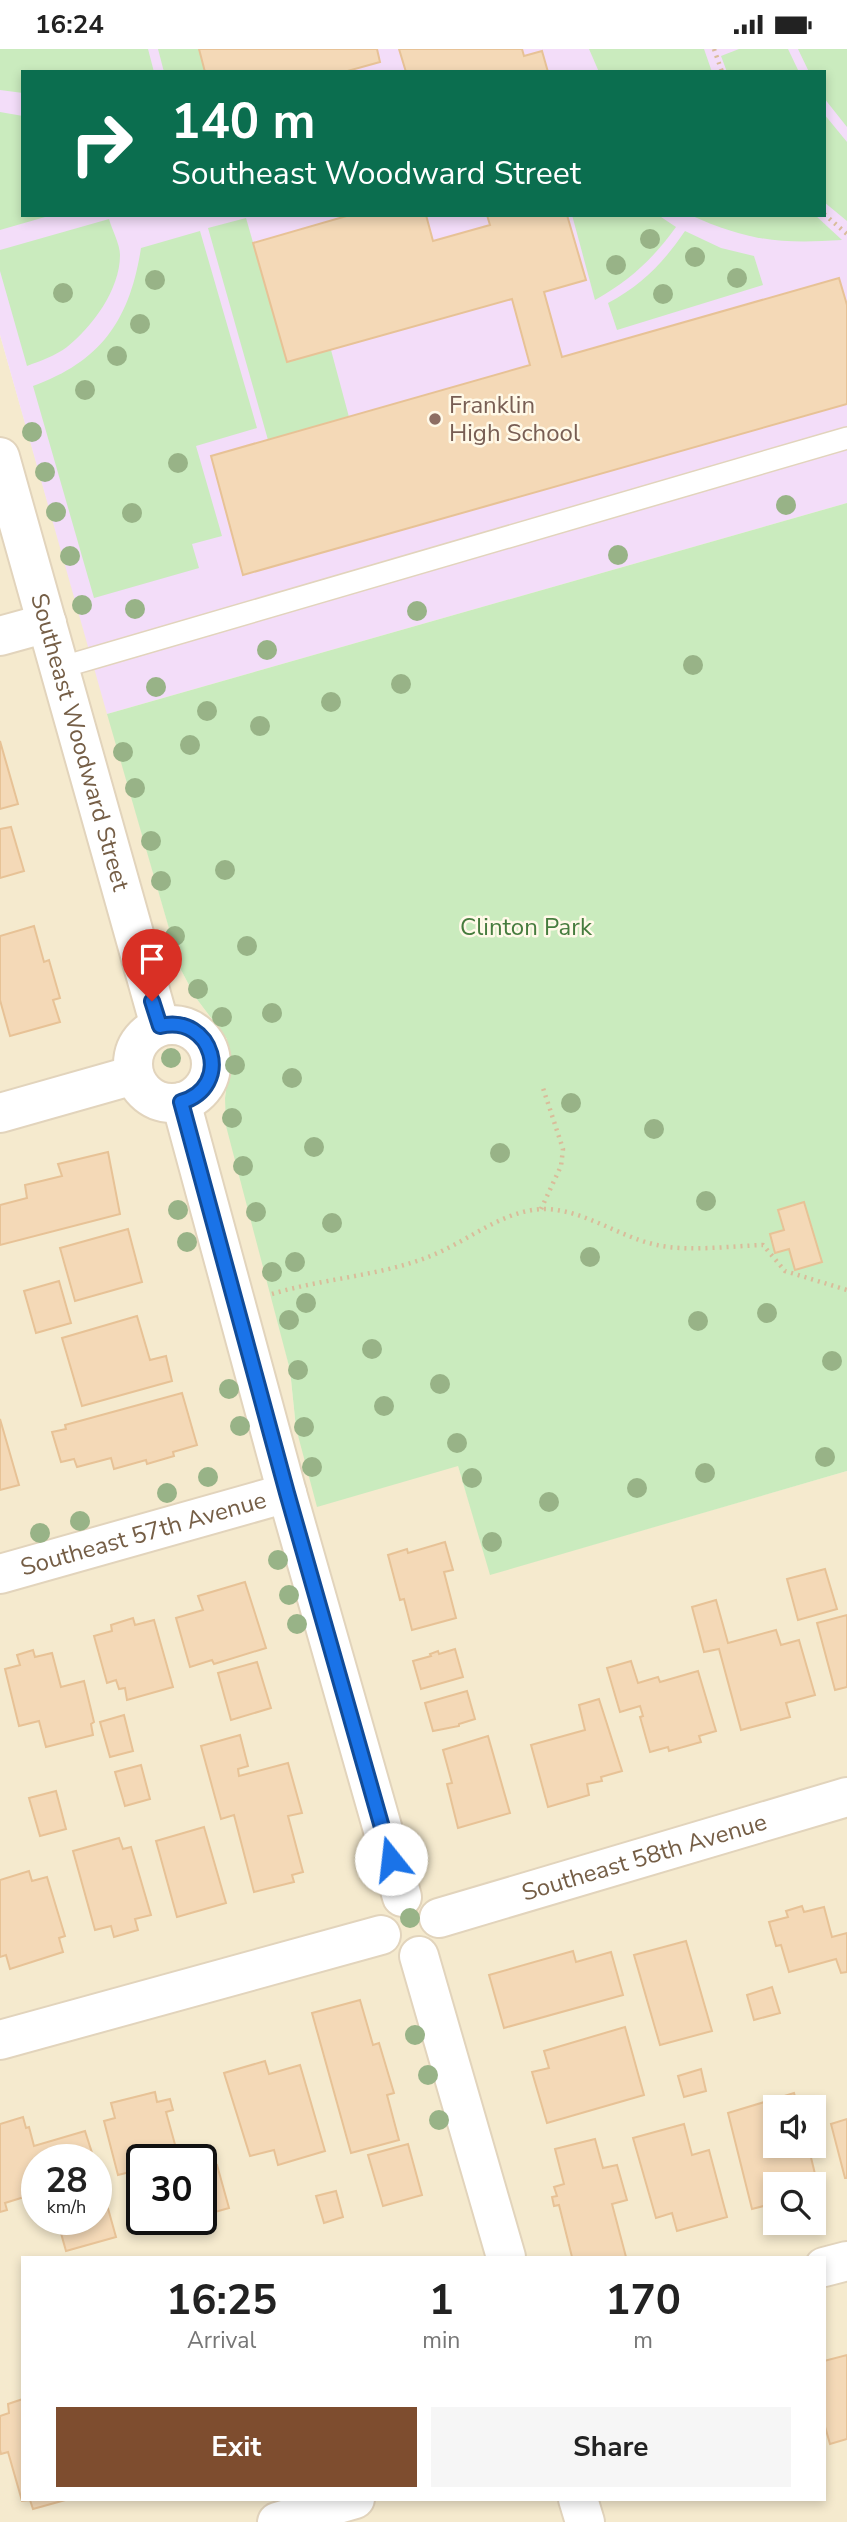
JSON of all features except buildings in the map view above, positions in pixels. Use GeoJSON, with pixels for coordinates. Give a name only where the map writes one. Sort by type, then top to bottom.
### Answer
{"type":"FeatureCollection","features":[{"type":"Feature","properties":{"kind":"street","name":"Southeast Woodward Street"},"geometry":{"type":"LineString","coordinates":[[0,457],[160,1026]]}},
{"type":"Feature","properties":{"kind":"street"},"geometry":{"type":"LineString","coordinates":[[0,636],[47,623]]}},
{"type":"Feature","properties":{"kind":"street"},"geometry":{"type":"LineString","coordinates":[[174,1024],[189,1027],[207,1044],[212,1058],[211,1073],[205,1086],[194,1097],[181,1102],[156,1100],[144,1092],[134,1075],[134,1059],[138,1045],[147,1034],[160,1026],[174,1024]]}},
{"type":"Feature","properties":{"kind":"street"},"geometry":{"type":"LineString","coordinates":[[0,1113],[134,1075]]}},
{"type":"Feature","properties":{"kind":"street"},"geometry":{"type":"LineString","coordinates":[[181,1102],[287,1493],[402,1897]]}},
{"type":"Feature","properties":{"kind":"street","name":"Southeast 57th Avenue"},"geometry":{"type":"LineString","coordinates":[[0,1574],[287,1493]]}},
{"type":"Feature","properties":{"kind":"street","name":"Southeast 58th Avenue"},"geometry":{"type":"LineString","coordinates":[[439,1917],[847,1797]]}},
{"type":"Feature","properties":{"kind":"street"},"geometry":{"type":"LineString","coordinates":[[414,1896],[425,1899],[439,1917],[438,1940],[419,1956],[398,1955],[388,1949],[381,1935],[380,1920],[384,1910],[395,1899],[414,1896]]}},
{"type":"Feature","properties":{"kind":"street"},"geometry":{"type":"LineString","coordinates":[[0,2040],[381,1935]]}},
{"type":"Feature","properties":{"kind":"street"},"geometry":{"type":"LineString","coordinates":[[419,1956],[506,2256]]}},
{"type":"Feature","properties":{"kind":"street"},"geometry":{"type":"LineString","coordinates":[[826,2266],[847,2260]]}},
{"type":"Feature","properties":{"kind":"street"},"geometry":{"type":"LineString","coordinates":[[277,2522],[348,2501]]}},
{"type":"Feature","properties":{"kind":"street"},"geometry":{"type":"LineString","coordinates":[[579,2501],[585,2522]]}},
{"type":"Feature","properties":{"kind":"lane"},"geometry":{"type":"LineString","coordinates":[[60,668],[847,438]]}},
{"type":"Feature","properties":{"kind":"path"},"geometry":{"type":"LineString","coordinates":[[714,49],[721,70]]}},
{"type":"Feature","properties":{"kind":"path"},"geometry":{"type":"LineString","coordinates":[[826,216],[847,234]]}},
{"type":"Feature","properties":{"kind":"path"},"geometry":{"type":"LineString","coordinates":[[541,1210],[561,1166],[564,1149],[542,1086]]}},
{"type":"Feature","properties":{"kind":"path"},"geometry":{"type":"LineString","coordinates":[[237,1305],[286,1290],[423,1259],[511,1217],[545,1209],[595,1222],[657,1245],[763,1245],[785,1271],[847,1290]]}},
{"type":"Feature","properties":{"kind":"shaded area","name":"Franklin High School"},"geometry":{"type":"Polygon","coordinates":[[[0,49],[847,49],[847,503],[107,714],[0,335],[0,49]]]}},
{"type":"Feature","properties":{"kind":"shaded area"},"geometry":{"type":"Polygon","coordinates":[[[0,335],[181,970],[196,998],[227,1039],[229,1067],[225,1098],[290,1370],[296,1428],[458,1466],[491,1574],[847,1471],[847,2522],[0,2522],[0,335]]]}},
{"type":"Feature","properties":{"kind":"green space"},"geometry":{"type":"Polygon","coordinates":[[[0,49],[148,49],[153,70],[21,70],[21,93],[0,90],[0,49]]]}},
{"type":"Feature","properties":{"kind":"green space"},"geometry":{"type":"Polygon","coordinates":[[[158,49],[199,49],[204,70],[163,70],[158,49]]]}},
{"type":"Feature","properties":{"kind":"green space"},"geometry":{"type":"Polygon","coordinates":[[[589,49],[704,49],[711,70],[598,70],[589,49]]]}},
{"type":"Feature","properties":{"kind":"green space"},"geometry":{"type":"Polygon","coordinates":[[[739,49],[788,49],[798,70],[726,70],[721,56],[739,49]]]}},
{"type":"Feature","properties":{"kind":"green space"},"geometry":{"type":"Polygon","coordinates":[[[798,49],[847,49],[847,127],[826,101],[826,70],[808,70],[798,49]]]}},
{"type":"Feature","properties":{"kind":"green space"},"geometry":{"type":"Polygon","coordinates":[[[0,112],[21,116],[21,217],[45,217],[0,230],[0,112]]]}},
{"type":"Feature","properties":{"kind":"green space"},"geometry":{"type":"Polygon","coordinates":[[[826,116],[847,142],[847,221],[826,204],[826,116]]]}},
{"type":"Feature","properties":{"kind":"green space"},"geometry":{"type":"Polygon","coordinates":[[[573,217],[661,217],[676,227],[640,268],[595,300],[573,217]]]}},
{"type":"Feature","properties":{"kind":"green space"},"geometry":{"type":"Polygon","coordinates":[[[695,217],[817,217],[842,240],[764,239],[695,217]]]}},
{"type":"Feature","properties":{"kind":"green space"},"geometry":{"type":"Polygon","coordinates":[[[246,218],[287,362],[331,350],[349,417],[268,440],[208,228],[246,218]]]}},
{"type":"Feature","properties":{"kind":"green space"},"geometry":{"type":"Polygon","coordinates":[[[109,219],[120,255],[115,281],[103,307],[67,347],[27,366],[0,271],[0,250],[109,219]]]}},
{"type":"Feature","properties":{"kind":"green space"},"geometry":{"type":"Polygon","coordinates":[[[200,231],[257,428],[196,446],[222,536],[192,544],[199,568],[94,598],[33,386],[77,364],[109,334],[129,296],[141,248],[200,231]]]}},
{"type":"Feature","properties":{"kind":"green space"},"geometry":{"type":"Polygon","coordinates":[[[685,231],[721,248],[754,256],[763,285],[617,330],[608,303],[651,272],[685,231]]]}},
{"type":"Feature","properties":{"kind":"green space","name":"Clinton Park"},"geometry":{"type":"Polygon","coordinates":[[[847,503],[847,1471],[490,1575],[458,1466],[317,1507],[296,1428],[290,1370],[226,1126],[225,1098],[229,1067],[227,1039],[196,998],[181,970],[107,714],[847,503]]]}},
{"type":"Feature","properties":{"kind":"place","name":"Franklin High School"},"geometry":{"type":"Point","coordinates":[435,419]}},
{"type":"Feature","properties":{"kind":"route"},"geometry":{"type":"LineString","coordinates":[[152,1001],[160,1026],[179,1024],[189,1027],[207,1044],[212,1058],[210,1077],[205,1086],[194,1097],[181,1102],[287,1493],[391,1859]]}}]}
